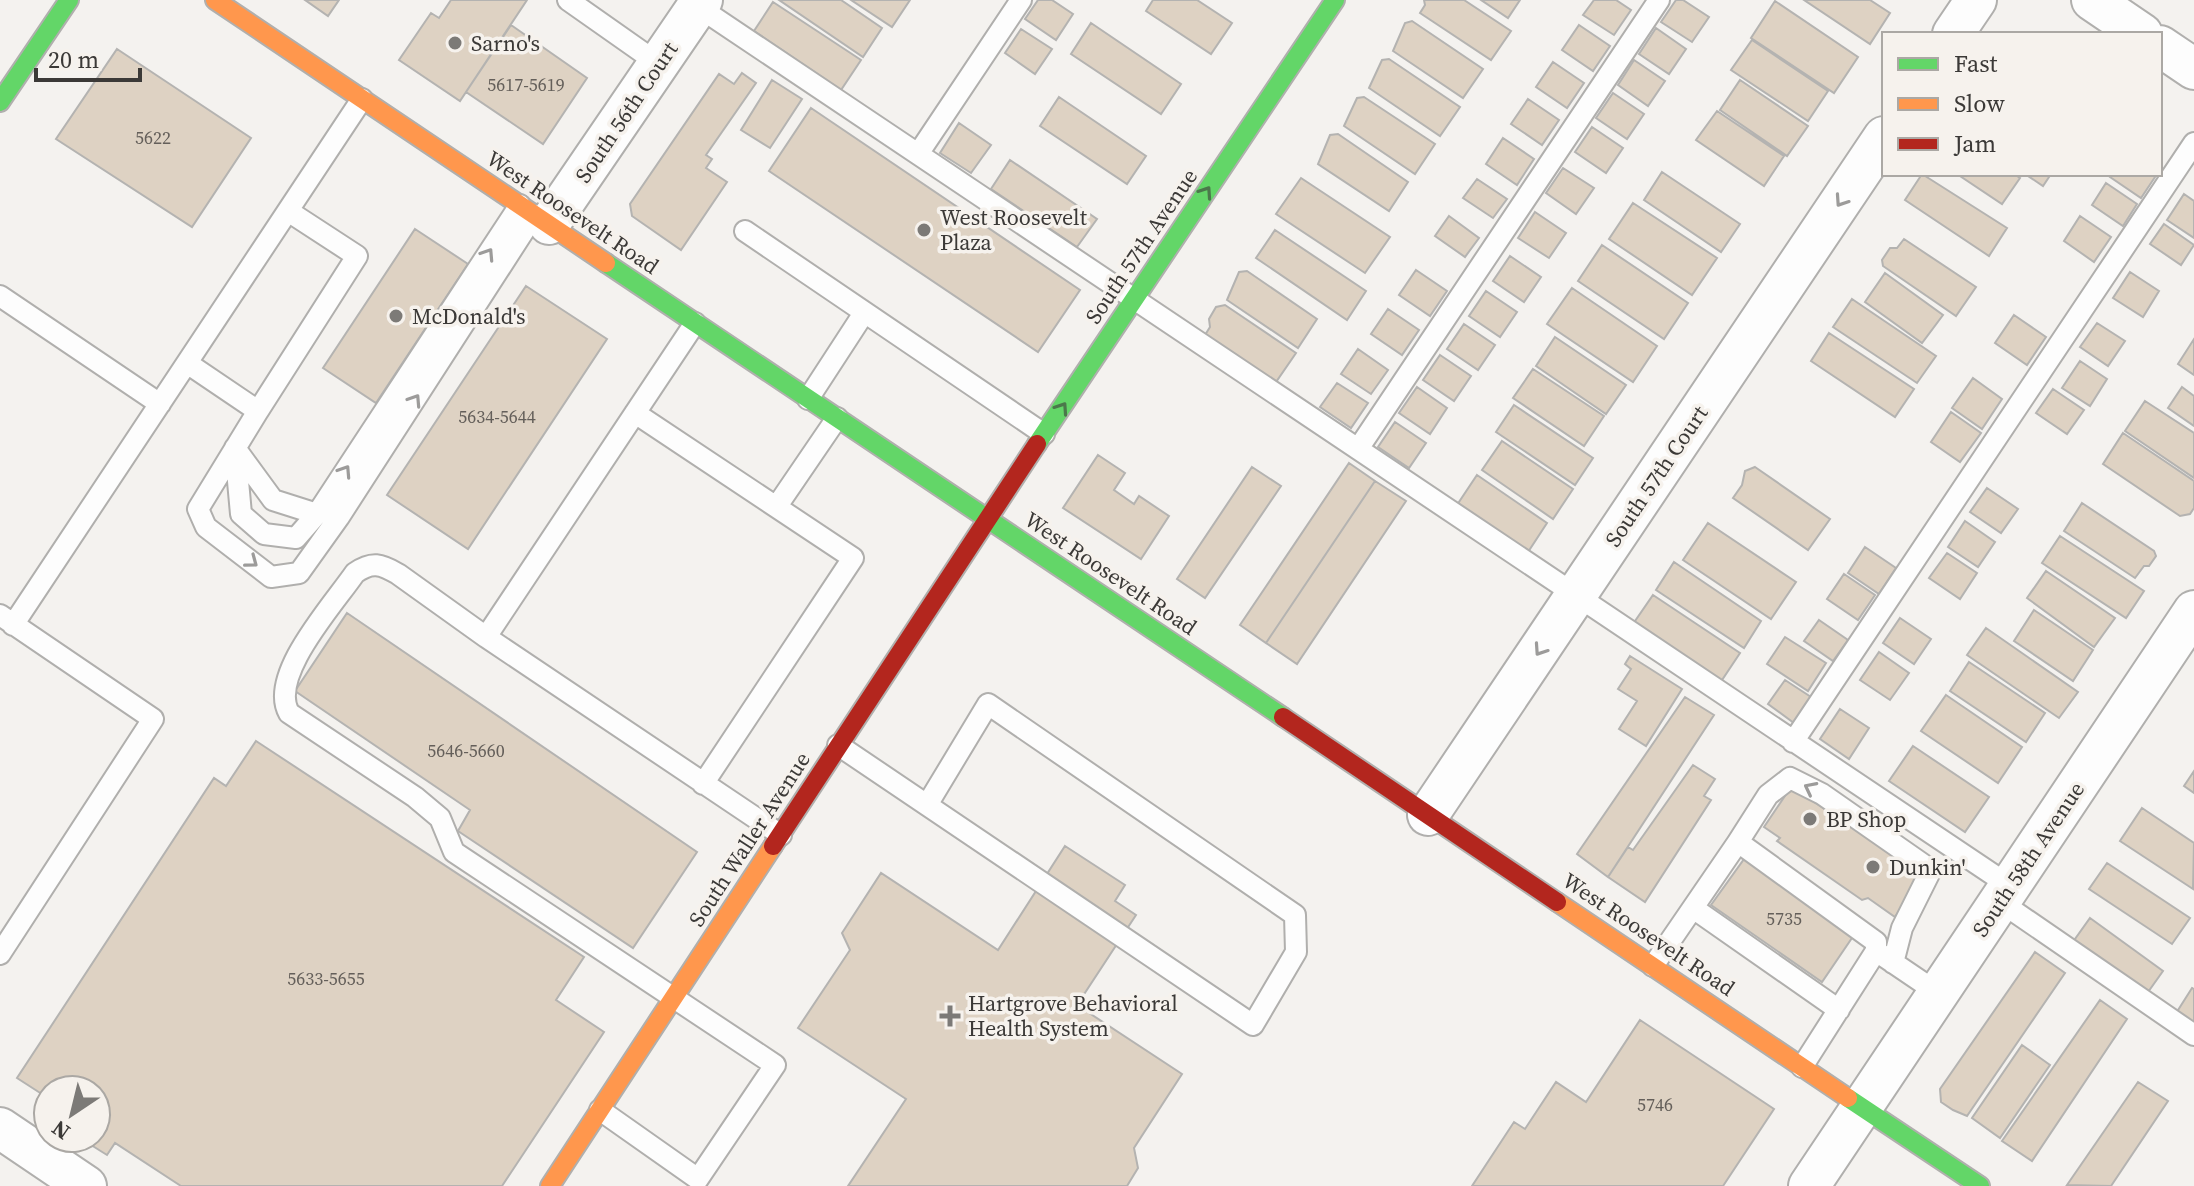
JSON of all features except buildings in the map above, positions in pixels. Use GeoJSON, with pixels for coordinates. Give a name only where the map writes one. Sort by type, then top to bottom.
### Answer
{"type":"FeatureCollection","features":[{"type":"Feature","properties":{"kind":"main road"},"geometry":{"type":"LineString","coordinates":[[0,102],[69,0]]}},
{"type":"Feature","properties":{"kind":"main road","name":"South 57th Avenue"},"geometry":{"type":"LineString","coordinates":[[987,519],[1335,0]]}},
{"type":"Feature","properties":{"kind":"main road","name":"West Roosevelt Road"},"geometry":{"type":"LineString","coordinates":[[229,4],[362,99],[1980,1186]]}},
{"type":"Feature","properties":{"kind":"main road","name":"South Waller Avenue"},"geometry":{"type":"LineString","coordinates":[[550,1186],[987,519]]}},
{"type":"Feature","properties":{"kind":"street"},"geometry":{"type":"LineString","coordinates":[[1954,32],[1976,0]]}},
{"type":"Feature","properties":{"kind":"street"},"geometry":{"type":"LineString","coordinates":[[2092,0],[2139,32]]}},
{"type":"Feature","properties":{"kind":"street","name":"South 56th Court"},"geometry":{"type":"LineString","coordinates":[[534,215],[659,64],[696,2]]}},
{"type":"Feature","properties":{"kind":"street"},"geometry":{"type":"LineString","coordinates":[[2162,47],[2194,69]]}},
{"type":"Feature","properties":{"kind":"street","name":"South 57th Court"},"geometry":{"type":"LineString","coordinates":[[1428,815],[1882,140]]}},
{"type":"Feature","properties":{"kind":"street","name":"South 58th Avenue"},"geometry":{"type":"LineString","coordinates":[[1809,1186],[2194,611]]}},
{"type":"Feature","properties":{"kind":"street"},"geometry":{"type":"LineString","coordinates":[[0,1128],[86,1186]]}},
{"type":"Feature","properties":{"kind":"lane"},"geometry":{"type":"LineString","coordinates":[[568,0],[659,64]]}},
{"type":"Feature","properties":{"kind":"lane"},"geometry":{"type":"LineString","coordinates":[[918,154],[1021,0]]}},
{"type":"Feature","properties":{"kind":"lane"},"geometry":{"type":"LineString","coordinates":[[1358,449],[1659,0]]}},
{"type":"Feature","properties":{"kind":"lane"},"geometry":{"type":"LineString","coordinates":[[696,2],[1793,742],[2194,1035]]}},
{"type":"Feature","properties":{"kind":"lane"},"geometry":{"type":"LineString","coordinates":[[0,954],[153,719],[7,620],[160,404],[362,99]]}},
{"type":"Feature","properties":{"kind":"lane"},"geometry":{"type":"LineString","coordinates":[[1793,742],[2194,143]]}},
{"type":"Feature","properties":{"kind":"lane"},"geometry":{"type":"LineString","coordinates":[[288,211],[357,256],[198,509],[206,527],[271,577],[299,573],[339,517],[534,215]]}},
{"type":"Feature","properties":{"kind":"lane"},"geometry":{"type":"LineString","coordinates":[[235,448],[241,514],[264,534],[296,538],[317,514],[534,215]]}},
{"type":"Feature","properties":{"kind":"lane"},"geometry":{"type":"LineString","coordinates":[[745,231],[1044,434]]}},
{"type":"Feature","properties":{"kind":"lane"},"geometry":{"type":"LineString","coordinates":[[1,294],[160,404]]}},
{"type":"Feature","properties":{"kind":"lane"},"geometry":{"type":"LineString","coordinates":[[808,399],[864,313]]}},
{"type":"Feature","properties":{"kind":"lane"},"geometry":{"type":"LineString","coordinates":[[486,637],[695,323]]}},
{"type":"Feature","properties":{"kind":"lane"},"geometry":{"type":"LineString","coordinates":[[187,363],[258,411]]}},
{"type":"Feature","properties":{"kind":"lane"},"geometry":{"type":"LineString","coordinates":[[635,413],[853,558],[703,784]]}},
{"type":"Feature","properties":{"kind":"lane"},"geometry":{"type":"LineString","coordinates":[[777,506],[837,418]]}},
{"type":"Feature","properties":{"kind":"lane"},"geometry":{"type":"LineString","coordinates":[[235,448],[273,500],[317,514]]}},
{"type":"Feature","properties":{"kind":"lane"},"geometry":{"type":"LineString","coordinates":[[600,1110],[698,1179],[775,1065],[454,852],[440,818],[415,797],[289,713],[282,691],[290,668],[355,573],[367,565],[382,565],[781,835]]}},
{"type":"Feature","properties":{"kind":"lane"},"geometry":{"type":"LineString","coordinates":[[838,745],[1253,1025],[1296,952],[1295,915],[988,704],[927,805]]}},
{"type":"Feature","properties":{"kind":"lane"},"geometry":{"type":"LineString","coordinates":[[1653,966],[1768,795],[1790,778],[1822,794],[1931,870],[1884,957],[1839,1010],[1802,1067]]}},
{"type":"Feature","properties":{"kind":"lane"},"geometry":{"type":"LineString","coordinates":[[1738,842],[1876,942],[1884,957],[1938,993]]}},
{"type":"Feature","properties":{"kind":"lane"},"geometry":{"type":"LineString","coordinates":[[1693,908],[1839,1010]]}},
{"type":"Feature","properties":{"kind":"traffic: fast"},"geometry":{"type":"LineString","coordinates":[[0,102],[69,0]]}},
{"type":"Feature","properties":{"kind":"traffic: fast"},"geometry":{"type":"LineString","coordinates":[[1037,444],[1335,0]]}},
{"type":"Feature","properties":{"kind":"traffic: fast"},"geometry":{"type":"LineString","coordinates":[[606,263],[1283,717]]}},
{"type":"Feature","properties":{"kind":"traffic: fast"},"geometry":{"type":"LineString","coordinates":[[1848,1098],[1980,1186]]}},
{"type":"Feature","properties":{"kind":"traffic: slow"},"geometry":{"type":"LineString","coordinates":[[215,0],[606,263]]}},
{"type":"Feature","properties":{"kind":"traffic: slow"},"geometry":{"type":"LineString","coordinates":[[550,1186],[773,846]]}},
{"type":"Feature","properties":{"kind":"traffic: slow"},"geometry":{"type":"LineString","coordinates":[[1557,902],[1848,1098]]}},
{"type":"Feature","properties":{"kind":"traffic: jam"},"geometry":{"type":"LineString","coordinates":[[773,846],[1037,444]]}},
{"type":"Feature","properties":{"kind":"traffic: jam"},"geometry":{"type":"LineString","coordinates":[[1283,717],[1557,902]]}},
{"type":"Feature","properties":{"kind":"place","name":"Sarno's"},"geometry":{"type":"Point","coordinates":[455,43]}},
{"type":"Feature","properties":{"kind":"place","name":"West Roosevelt Plaza"},"geometry":{"type":"Point","coordinates":[924,230]}},
{"type":"Feature","properties":{"kind":"place","name":"McDonald's"},"geometry":{"type":"Point","coordinates":[396,316]}},
{"type":"Feature","properties":{"kind":"place","name":"BP Shop"},"geometry":{"type":"Point","coordinates":[1810,819]}},
{"type":"Feature","properties":{"kind":"place","name":"Dunkin'"},"geometry":{"type":"Point","coordinates":[1873,867]}},
{"type":"Feature","properties":{"kind":"place","name":"Hartgrove Behavioral Health System"},"geometry":{"type":"Point","coordinates":[950,1016]}}]}
